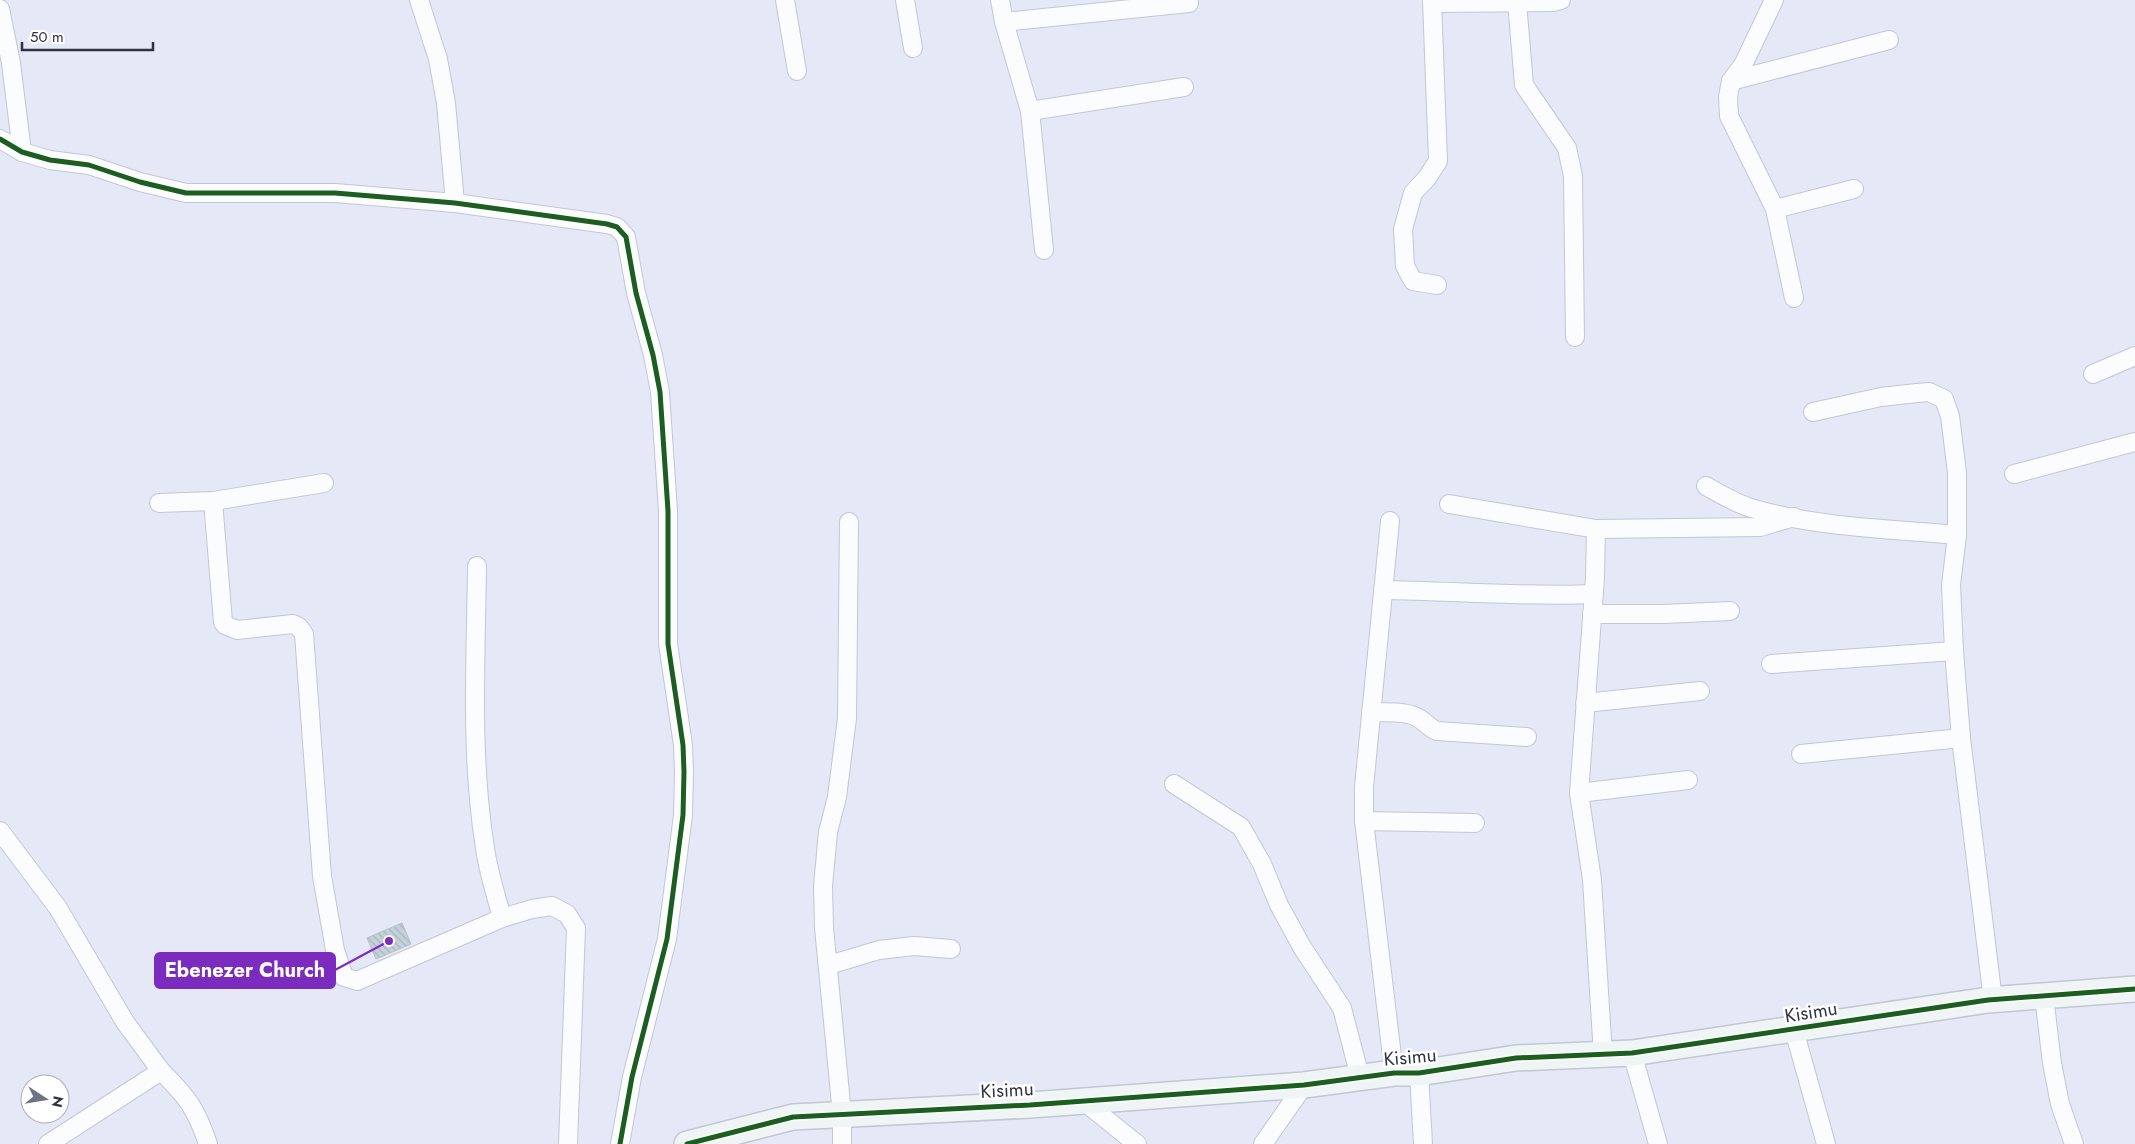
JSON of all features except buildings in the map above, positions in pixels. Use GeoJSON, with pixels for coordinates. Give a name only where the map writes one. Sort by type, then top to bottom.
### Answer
{"type":"FeatureCollection","features":[{"type":"Feature","properties":{"kind":"street"},"geometry":{"type":"LineString","coordinates":[[419,0],[438,59],[446,103],[455,203]]}},
{"type":"Feature","properties":{"kind":"street"},"geometry":{"type":"LineString","coordinates":[[785,0],[797,71]]}},
{"type":"Feature","properties":{"kind":"street"},"geometry":{"type":"LineString","coordinates":[[905,0],[912,48]]}},
{"type":"Feature","properties":{"kind":"street"},"geometry":{"type":"LineString","coordinates":[[1000,0],[1004,22],[1030,111],[1044,250]]}},
{"type":"Feature","properties":{"kind":"street"},"geometry":{"type":"LineString","coordinates":[[1437,285],[1413,281],[1406,266],[1403,229],[1413,193],[1427,178],[1438,161],[1432,2],[1561,0]]}},
{"type":"Feature","properties":{"kind":"street"},"geometry":{"type":"LineString","coordinates":[[1774,0],[1743,65],[1731,81],[1728,97],[1729,116],[1775,209],[1794,298]]}},
{"type":"Feature","properties":{"kind":"street"},"geometry":{"type":"LineString","coordinates":[[1517,2],[1524,85],[1567,148],[1572,176],[1575,337]]}},
{"type":"Feature","properties":{"kind":"street"},"geometry":{"type":"LineString","coordinates":[[1004,22],[1189,4]]}},
{"type":"Feature","properties":{"kind":"street"},"geometry":{"type":"LineString","coordinates":[[0,9],[11,63],[22,152]]}},
{"type":"Feature","properties":{"kind":"street"},"geometry":{"type":"LineString","coordinates":[[1731,81],[1889,40]]}},
{"type":"Feature","properties":{"kind":"street"},"geometry":{"type":"LineString","coordinates":[[1030,111],[1184,87]]}},
{"type":"Feature","properties":{"kind":"street"},"geometry":{"type":"LineString","coordinates":[[0,139],[22,152],[50,160],[89,165],[140,182],[186,193],[335,193],[455,203],[617,227],[626,237],[636,293],[654,354],[658,382],[668,511],[668,644],[683,745],[683,798],[667,939],[632,1077],[620,1144]]}},
{"type":"Feature","properties":{"kind":"street"},"geometry":{"type":"LineString","coordinates":[[1775,209],[1854,189]]}},
{"type":"Feature","properties":{"kind":"street"},"geometry":{"type":"LineString","coordinates":[[2093,374],[2135,356]]}},
{"type":"Feature","properties":{"kind":"street"},"geometry":{"type":"LineString","coordinates":[[1813,412],[1881,397],[1929,392],[1944,399],[1950,416],[1957,474],[1957,535],[1951,586],[1954,651],[1961,738],[1993,1000]]}},
{"type":"Feature","properties":{"kind":"street"},"geometry":{"type":"LineString","coordinates":[[2014,474],[2135,442]]}},
{"type":"Feature","properties":{"kind":"street"},"geometry":{"type":"LineString","coordinates":[[159,503],[214,501],[324,483]]}},
{"type":"Feature","properties":{"kind":"street"},"geometry":{"type":"LineString","coordinates":[[1706,486],[1750,508],[1794,517],[1845,525],[1957,535]]}},
{"type":"Feature","properties":{"kind":"street"},"geometry":{"type":"LineString","coordinates":[[214,501],[223,622],[225,625],[237,630],[292,624],[299,627],[304,634],[322,876],[335,950],[344,977],[356,981],[502,918],[552,906],[567,914],[576,928],[568,1144]]}},
{"type":"Feature","properties":{"kind":"street"},"geometry":{"type":"LineString","coordinates":[[1449,504],[1596,528],[1760,527],[1794,517]]}},
{"type":"Feature","properties":{"kind":"street"},"geometry":{"type":"LineString","coordinates":[[1390,521],[1364,788],[1364,821],[1394,1073]]}},
{"type":"Feature","properties":{"kind":"street"},"geometry":{"type":"LineString","coordinates":[[842,1144],[842,1114],[824,928],[824,870],[828,832],[837,797],[847,718],[849,522]]}},
{"type":"Feature","properties":{"kind":"street"},"geometry":{"type":"LineString","coordinates":[[1596,528],[1594,594],[1578,793],[1592,880],[1603,1055]]}},
{"type":"Feature","properties":{"kind":"street"},"geometry":{"type":"LineString","coordinates":[[478,566],[475,719],[478,796],[485,849],[502,918]]}},
{"type":"Feature","properties":{"kind":"street"},"geometry":{"type":"LineString","coordinates":[[1383,590],[1549,596],[1594,594]]}},
{"type":"Feature","properties":{"kind":"street"},"geometry":{"type":"LineString","coordinates":[[1592,614],[1663,614],[1730,611]]}},
{"type":"Feature","properties":{"kind":"street"},"geometry":{"type":"LineString","coordinates":[[1771,664],[1954,651]]}},
{"type":"Feature","properties":{"kind":"street"},"geometry":{"type":"LineString","coordinates":[[1585,703],[1700,691]]}},
{"type":"Feature","properties":{"kind":"street"},"geometry":{"type":"LineString","coordinates":[[1371,712],[1406,714],[1420,719],[1427,726],[1437,731],[1528,737]]}},
{"type":"Feature","properties":{"kind":"street"},"geometry":{"type":"LineString","coordinates":[[1801,754],[1961,738]]}},
{"type":"Feature","properties":{"kind":"street"},"geometry":{"type":"LineString","coordinates":[[1578,793],[1688,780]]}},
{"type":"Feature","properties":{"kind":"street"},"geometry":{"type":"LineString","coordinates":[[1174,784],[1241,827],[1262,864],[1279,905],[1302,947],[1342,1008],[1360,1077]]}},
{"type":"Feature","properties":{"kind":"street"},"geometry":{"type":"LineString","coordinates":[[1364,821],[1475,823]]}},
{"type":"Feature","properties":{"kind":"street"},"geometry":{"type":"LineString","coordinates":[[0,831],[58,908],[125,1022],[161,1071],[186,1096],[200,1120],[208,1144]]}},
{"type":"Feature","properties":{"kind":"street"},"geometry":{"type":"LineString","coordinates":[[829,965],[879,950],[914,946],[951,949]]}},
{"type":"Feature","properties":{"kind":"street","name":"Kisimu"},"geometry":{"type":"LineString","coordinates":[[687,1144],[794,1118],[1304,1085],[1394,1073],[1419,1073],[1516,1058],[1632,1053],[1993,1000],[2135,989]]}},
{"type":"Feature","properties":{"kind":"street"},"geometry":{"type":"LineString","coordinates":[[2044,996],[2052,1063],[2060,1104],[2074,1144]]}},
{"type":"Feature","properties":{"kind":"street"},"geometry":{"type":"LineString","coordinates":[[1794,1030],[1826,1144]]}},
{"type":"Feature","properties":{"kind":"street"},"geometry":{"type":"LineString","coordinates":[[1632,1053],[1658,1144]]}},
{"type":"Feature","properties":{"kind":"street"},"geometry":{"type":"LineString","coordinates":[[48,1144],[161,1071]]}},
{"type":"Feature","properties":{"kind":"street"},"geometry":{"type":"LineString","coordinates":[[1419,1073],[1423,1144]]}},
{"type":"Feature","properties":{"kind":"street"},"geometry":{"type":"LineString","coordinates":[[1263,1144],[1304,1085]]}},
{"type":"Feature","properties":{"kind":"street"},"geometry":{"type":"LineString","coordinates":[[1082,1100],[1137,1144]]}},
{"type":"Feature","properties":{"kind":"cycle path"},"geometry":{"type":"LineString","coordinates":[[0,139],[22,152],[50,160],[89,165],[140,182],[186,193],[335,193],[455,203],[607,224],[617,227],[626,237],[636,293],[653,355],[660,392],[668,511],[668,644],[683,745],[684,772],[683,815],[667,939],[632,1077],[620,1144]]}},
{"type":"Feature","properties":{"kind":"cycle path"},"geometry":{"type":"LineString","coordinates":[[687,1144],[793,1117],[1030,1105],[1304,1085],[1394,1073],[1419,1073],[1516,1058],[1632,1053],[1988,1000],[2135,989]]}},
{"type":"Feature","properties":{"kind":"place","name":"Ebenezer Church"},"geometry":{"type":"Point","coordinates":[389,941]}}]}
